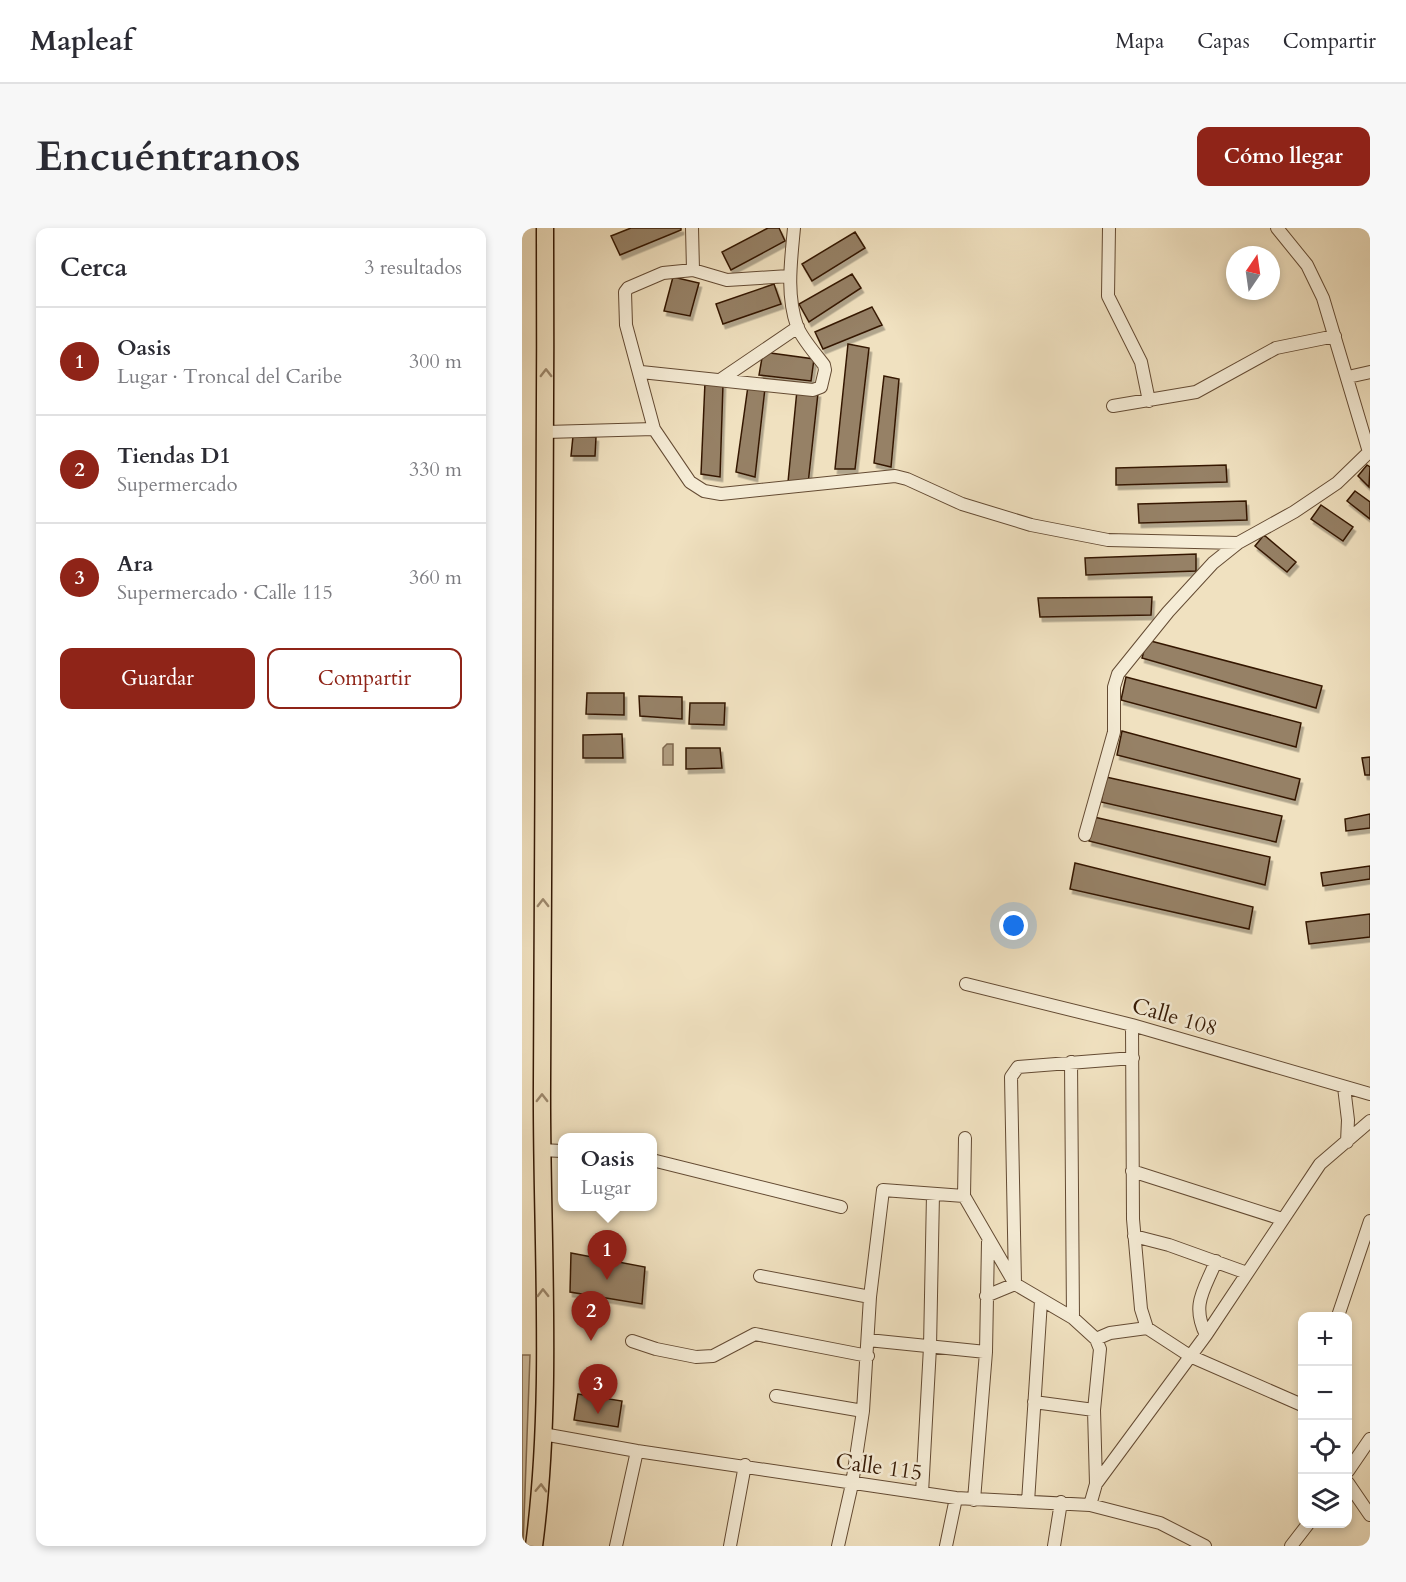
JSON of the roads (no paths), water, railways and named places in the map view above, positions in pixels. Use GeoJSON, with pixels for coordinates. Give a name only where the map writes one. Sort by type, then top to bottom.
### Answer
{"type":"FeatureCollection","features":[{"type":"Feature","properties":{"kind":"highway"},"geometry":{"type":"LineString","coordinates":[[534,1546],[540,1502],[543,1434],[545,228]]}},
{"type":"Feature","properties":{"kind":"street"},"geometry":{"type":"LineString","coordinates":[[692,228],[693,270]]}},
{"type":"Feature","properties":{"kind":"street"},"geometry":{"type":"LineString","coordinates":[[641,372],[817,390],[823,382],[824,365],[798,327],[789,276],[794,228]]}},
{"type":"Feature","properties":{"kind":"street"},"geometry":{"type":"LineString","coordinates":[[1109,228],[1108,296],[1141,362],[1149,401]]}},
{"type":"Feature","properties":{"kind":"street"},"geometry":{"type":"LineString","coordinates":[[1085,835],[1114,732],[1114,687],[1118,674],[1178,600],[1213,563],[1238,543],[1304,506],[1337,483],[1367,456],[1369,446],[1323,298],[1307,265],[1277,228]]}},
{"type":"Feature","properties":{"kind":"street"},"geometry":{"type":"LineString","coordinates":[[789,276],[727,280],[693,270],[663,273],[628,288],[625,292],[626,325],[641,372],[654,429],[690,482],[704,491],[732,493],[901,477],[962,504],[1042,528],[1108,540],[1238,543]]}},
{"type":"Feature","properties":{"kind":"street"},"geometry":{"type":"LineString","coordinates":[[720,380],[798,327]]}},
{"type":"Feature","properties":{"kind":"street"},"geometry":{"type":"LineString","coordinates":[[1113,406],[1196,392],[1276,348],[1335,336]]}},
{"type":"Feature","properties":{"kind":"street"},"geometry":{"type":"LineString","coordinates":[[1348,377],[1370,372]]}},
{"type":"Feature","properties":{"kind":"street"},"geometry":{"type":"LineString","coordinates":[[546,432],[654,429]]}},
{"type":"Feature","properties":{"kind":"street","name":"Calle 108"},"geometry":{"type":"LineString","coordinates":[[966,984],[1132,1025],[1370,1094]]}},
{"type":"Feature","properties":{"kind":"street"},"geometry":{"type":"LineString","coordinates":[[1132,1025],[1134,1236],[1141,1309],[1148,1328],[1190,1356],[1298,1402]]}},
{"type":"Feature","properties":{"kind":"street"},"geometry":{"type":"LineString","coordinates":[[1015,1284],[1011,1077],[1018,1067],[1132,1058]]}},
{"type":"Feature","properties":{"kind":"street"},"geometry":{"type":"LineString","coordinates":[[1071,1062],[1073,1318]]}},
{"type":"Feature","properties":{"kind":"street"},"geometry":{"type":"LineString","coordinates":[[1344,1087],[1348,1120],[1347,1142]]}},
{"type":"Feature","properties":{"kind":"street"},"geometry":{"type":"LineString","coordinates":[[1096,1484],[1206,1335],[1320,1164],[1370,1121]]}},
{"type":"Feature","properties":{"kind":"street"},"geometry":{"type":"LineString","coordinates":[[965,1138],[964,1196],[988,1242],[1015,1284],[1073,1318],[1096,1339],[1100,1363],[1094,1410],[1096,1484],[1090,1505]]}},
{"type":"Feature","properties":{"kind":"street"},"geometry":{"type":"LineString","coordinates":[[542,1150],[558,1151]]}},
{"type":"Feature","properties":{"kind":"street"},"geometry":{"type":"LineString","coordinates":[[657,1161],[841,1207]]}},
{"type":"Feature","properties":{"kind":"street"},"geometry":{"type":"LineString","coordinates":[[1132,1171],[1282,1219]]}},
{"type":"Feature","properties":{"kind":"street"},"geometry":{"type":"LineString","coordinates":[[838,1546],[852,1484],[863,1411],[870,1297],[883,1190],[964,1196]]}},
{"type":"Feature","properties":{"kind":"street"},"geometry":{"type":"LineString","coordinates":[[922,1493],[930,1347],[933,1194]]}},
{"type":"Feature","properties":{"kind":"street"},"geometry":{"type":"LineString","coordinates":[[1340,1312],[1370,1221]]}},
{"type":"Feature","properties":{"kind":"street"},"geometry":{"type":"LineString","coordinates":[[1134,1236],[1247,1273]]}},
{"type":"Feature","properties":{"kind":"street"},"geometry":{"type":"LineString","coordinates":[[975,1500],[986,1352],[988,1242]]}},
{"type":"Feature","properties":{"kind":"street"},"geometry":{"type":"LineString","coordinates":[[1206,1335],[1198,1319],[1198,1308],[1216,1261]]}},
{"type":"Feature","properties":{"kind":"street"},"geometry":{"type":"LineString","coordinates":[[759,1276],[870,1297]]}},
{"type":"Feature","properties":{"kind":"street"},"geometry":{"type":"LineString","coordinates":[[986,1296],[1015,1284]]}},
{"type":"Feature","properties":{"kind":"street"},"geometry":{"type":"LineString","coordinates":[[1028,1502],[1041,1301]]}},
{"type":"Feature","properties":{"kind":"street"},"geometry":{"type":"LineString","coordinates":[[1096,1339],[1110,1333],[1148,1328]]}},
{"type":"Feature","properties":{"kind":"street"},"geometry":{"type":"LineString","coordinates":[[632,1341],[656,1349],[696,1357],[713,1356],[755,1334],[868,1356]]}},
{"type":"Feature","properties":{"kind":"street"},"geometry":{"type":"LineString","coordinates":[[868,1340],[986,1352]]}},
{"type":"Feature","properties":{"kind":"street"},"geometry":{"type":"LineString","coordinates":[[776,1396],[863,1411]]}},
{"type":"Feature","properties":{"kind":"street"},"geometry":{"type":"LineString","coordinates":[[1034,1402],[1094,1410]]}},
{"type":"Feature","properties":{"kind":"street","name":"Calle 115"},"geometry":{"type":"LineString","coordinates":[[543,1434],[637,1451],[745,1465],[852,1484],[956,1498],[1090,1505],[1160,1523],[1205,1546]]}},
{"type":"Feature","properties":{"kind":"street"},"geometry":{"type":"LineString","coordinates":[[1352,1464],[1370,1439]]}},
{"type":"Feature","properties":{"kind":"street"},"geometry":{"type":"LineString","coordinates":[[616,1546],[637,1451]]}},
{"type":"Feature","properties":{"kind":"street"},"geometry":{"type":"LineString","coordinates":[[730,1546],[745,1465]]}},
{"type":"Feature","properties":{"kind":"street"},"geometry":{"type":"LineString","coordinates":[[1352,1490],[1370,1515]]}},
{"type":"Feature","properties":{"kind":"street"},"geometry":{"type":"LineString","coordinates":[[946,1546],[956,1498]]}},
{"type":"Feature","properties":{"kind":"street"},"geometry":{"type":"LineString","coordinates":[[1054,1546],[1061,1502]]}},
{"type":"Feature","properties":{"kind":"street"},"geometry":{"type":"LineString","coordinates":[[1291,1546],[1305,1528]]}},
{"type":"Feature","properties":{"kind":"place","name":"Oasis"},"geometry":{"type":"Point","coordinates":[607,1280]}},
{"type":"Feature","properties":{"kind":"place","name":"Tiendas D1"},"geometry":{"type":"Point","coordinates":[591,1341]}},
{"type":"Feature","properties":{"kind":"place","name":"Ara"},"geometry":{"type":"Point","coordinates":[598,1414]}}]}
